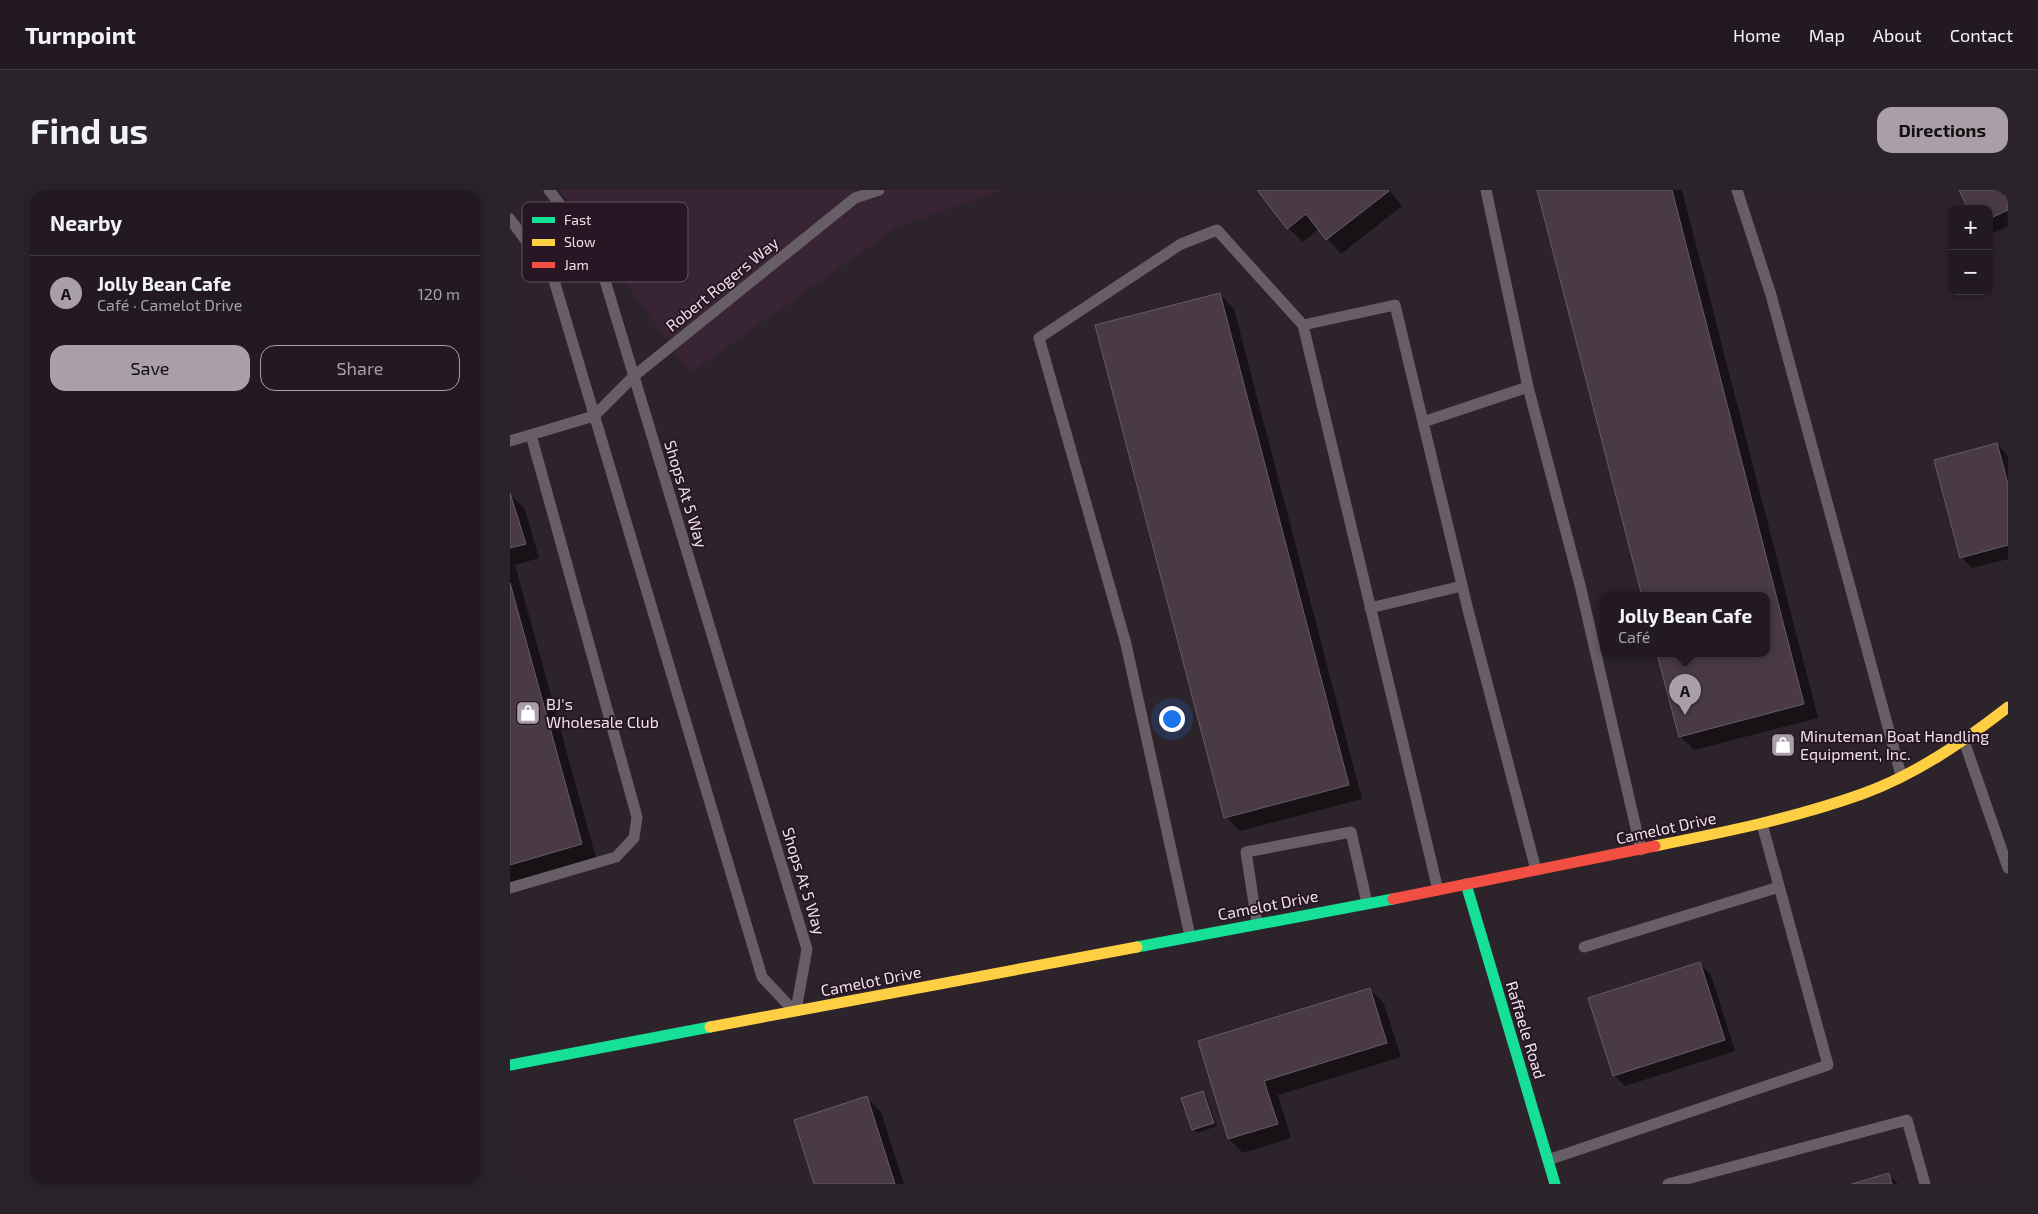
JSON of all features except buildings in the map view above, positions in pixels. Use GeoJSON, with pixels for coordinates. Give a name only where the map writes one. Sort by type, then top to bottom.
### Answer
{"type":"FeatureCollection","features":[{"type":"Feature","properties":{"kind":"street","name":"Camelot Drive"},"geometry":{"type":"LineString","coordinates":[[510,1065],[1438,890],[1762,824],[1862,794],[1902,776],[1964,741],[2008,708]]}},
{"type":"Feature","properties":{"kind":"street","name":"Raffaele Road"},"geometry":{"type":"LineString","coordinates":[[1466,884],[1555,1184]]}},
{"type":"Feature","properties":{"kind":"lane","name":"Shops At 5 Way"},"geometry":{"type":"LineString","coordinates":[[549,190],[558,202]]}},
{"type":"Feature","properties":{"kind":"lane","name":"Robert Rogers Way"},"geometry":{"type":"LineString","coordinates":[[594,416],[634,376],[855,198],[879,190]]}},
{"type":"Feature","properties":{"kind":"lane"},"geometry":{"type":"LineString","coordinates":[[1486,190],[1528,387],[1581,588],[1640,850]]}},
{"type":"Feature","properties":{"kind":"lane"},"geometry":{"type":"LineString","coordinates":[[1737,190],[1771,295],[1902,776]]}},
{"type":"Feature","properties":{"kind":"lane"},"geometry":{"type":"LineString","coordinates":[[510,220],[522,236]]}},
{"type":"Feature","properties":{"kind":"lane"},"geometry":{"type":"LineString","coordinates":[[1190,936],[1126,644],[1038,338],[1182,244],[1216,230],[1303,325],[1438,890]]}},
{"type":"Feature","properties":{"kind":"lane"},"geometry":{"type":"LineString","coordinates":[[554,282],[762,977],[796,1012]]}},
{"type":"Feature","properties":{"kind":"lane","name":"Shops At 5 Way"},"geometry":{"type":"LineString","coordinates":[[605,282],[807,949],[796,1012]]}},
{"type":"Feature","properties":{"kind":"lane"},"geometry":{"type":"LineString","coordinates":[[1303,325],[1395,305],[1462,586],[1536,870]]}},
{"type":"Feature","properties":{"kind":"lane"},"geometry":{"type":"LineString","coordinates":[[1423,422],[1528,387]]}},
{"type":"Feature","properties":{"kind":"lane"},"geometry":{"type":"LineString","coordinates":[[510,441],[594,416]]}},
{"type":"Feature","properties":{"kind":"lane"},"geometry":{"type":"LineString","coordinates":[[510,888],[616,857],[634,838],[637,817],[531,435]]}},
{"type":"Feature","properties":{"kind":"lane"},"geometry":{"type":"LineString","coordinates":[[1370,608],[1462,586]]}},
{"type":"Feature","properties":{"kind":"lane"},"geometry":{"type":"LineString","coordinates":[[1964,741],[2008,868]]}},
{"type":"Feature","properties":{"kind":"lane"},"geometry":{"type":"LineString","coordinates":[[1548,1160],[1828,1065],[1762,824]]}},
{"type":"Feature","properties":{"kind":"lane"},"geometry":{"type":"LineString","coordinates":[[1257,924],[1246,852],[1350,832],[1367,903]]}},
{"type":"Feature","properties":{"kind":"lane"},"geometry":{"type":"LineString","coordinates":[[1584,947],[1779,887]]}},
{"type":"Feature","properties":{"kind":"lane"},"geometry":{"type":"LineString","coordinates":[[1668,1184],[1907,1120],[1925,1184]]}},
{"type":"Feature","properties":{"kind":"shaded area"},"geometry":{"type":"Polygon","coordinates":[[[560,190],[1003,190],[897,227],[690,373],[625,282],[688,282],[688,202],[569,202],[560,190]]]}},
{"type":"Feature","properties":{"kind":"traffic: fast"},"geometry":{"type":"LineString","coordinates":[[1466,884],[1555,1184]]}},
{"type":"Feature","properties":{"kind":"traffic: fast"},"geometry":{"type":"LineString","coordinates":[[1137,947],[1393,899]]}},
{"type":"Feature","properties":{"kind":"traffic: fast"},"geometry":{"type":"LineString","coordinates":[[510,1065],[710,1027]]}},
{"type":"Feature","properties":{"kind":"traffic: slow"},"geometry":{"type":"LineString","coordinates":[[1655,846],[1786,817],[1862,794],[1920,767],[1974,733],[2008,707]]}},
{"type":"Feature","properties":{"kind":"traffic: slow"},"geometry":{"type":"LineString","coordinates":[[710,1027],[1137,947]]}},
{"type":"Feature","properties":{"kind":"traffic: jam"},"geometry":{"type":"LineString","coordinates":[[1393,899],[1655,846]]}},
{"type":"Feature","properties":{"kind":"place","name":"BJ's Wholesale Club"},"geometry":{"type":"Point","coordinates":[528,713]}},
{"type":"Feature","properties":{"kind":"place","name":"Jolly Bean Cafe"},"geometry":{"type":"Point","coordinates":[1685,715]}},
{"type":"Feature","properties":{"kind":"place","name":"Minuteman Boat Handling Equipment, Inc."},"geometry":{"type":"Point","coordinates":[1783,745]}}]}
